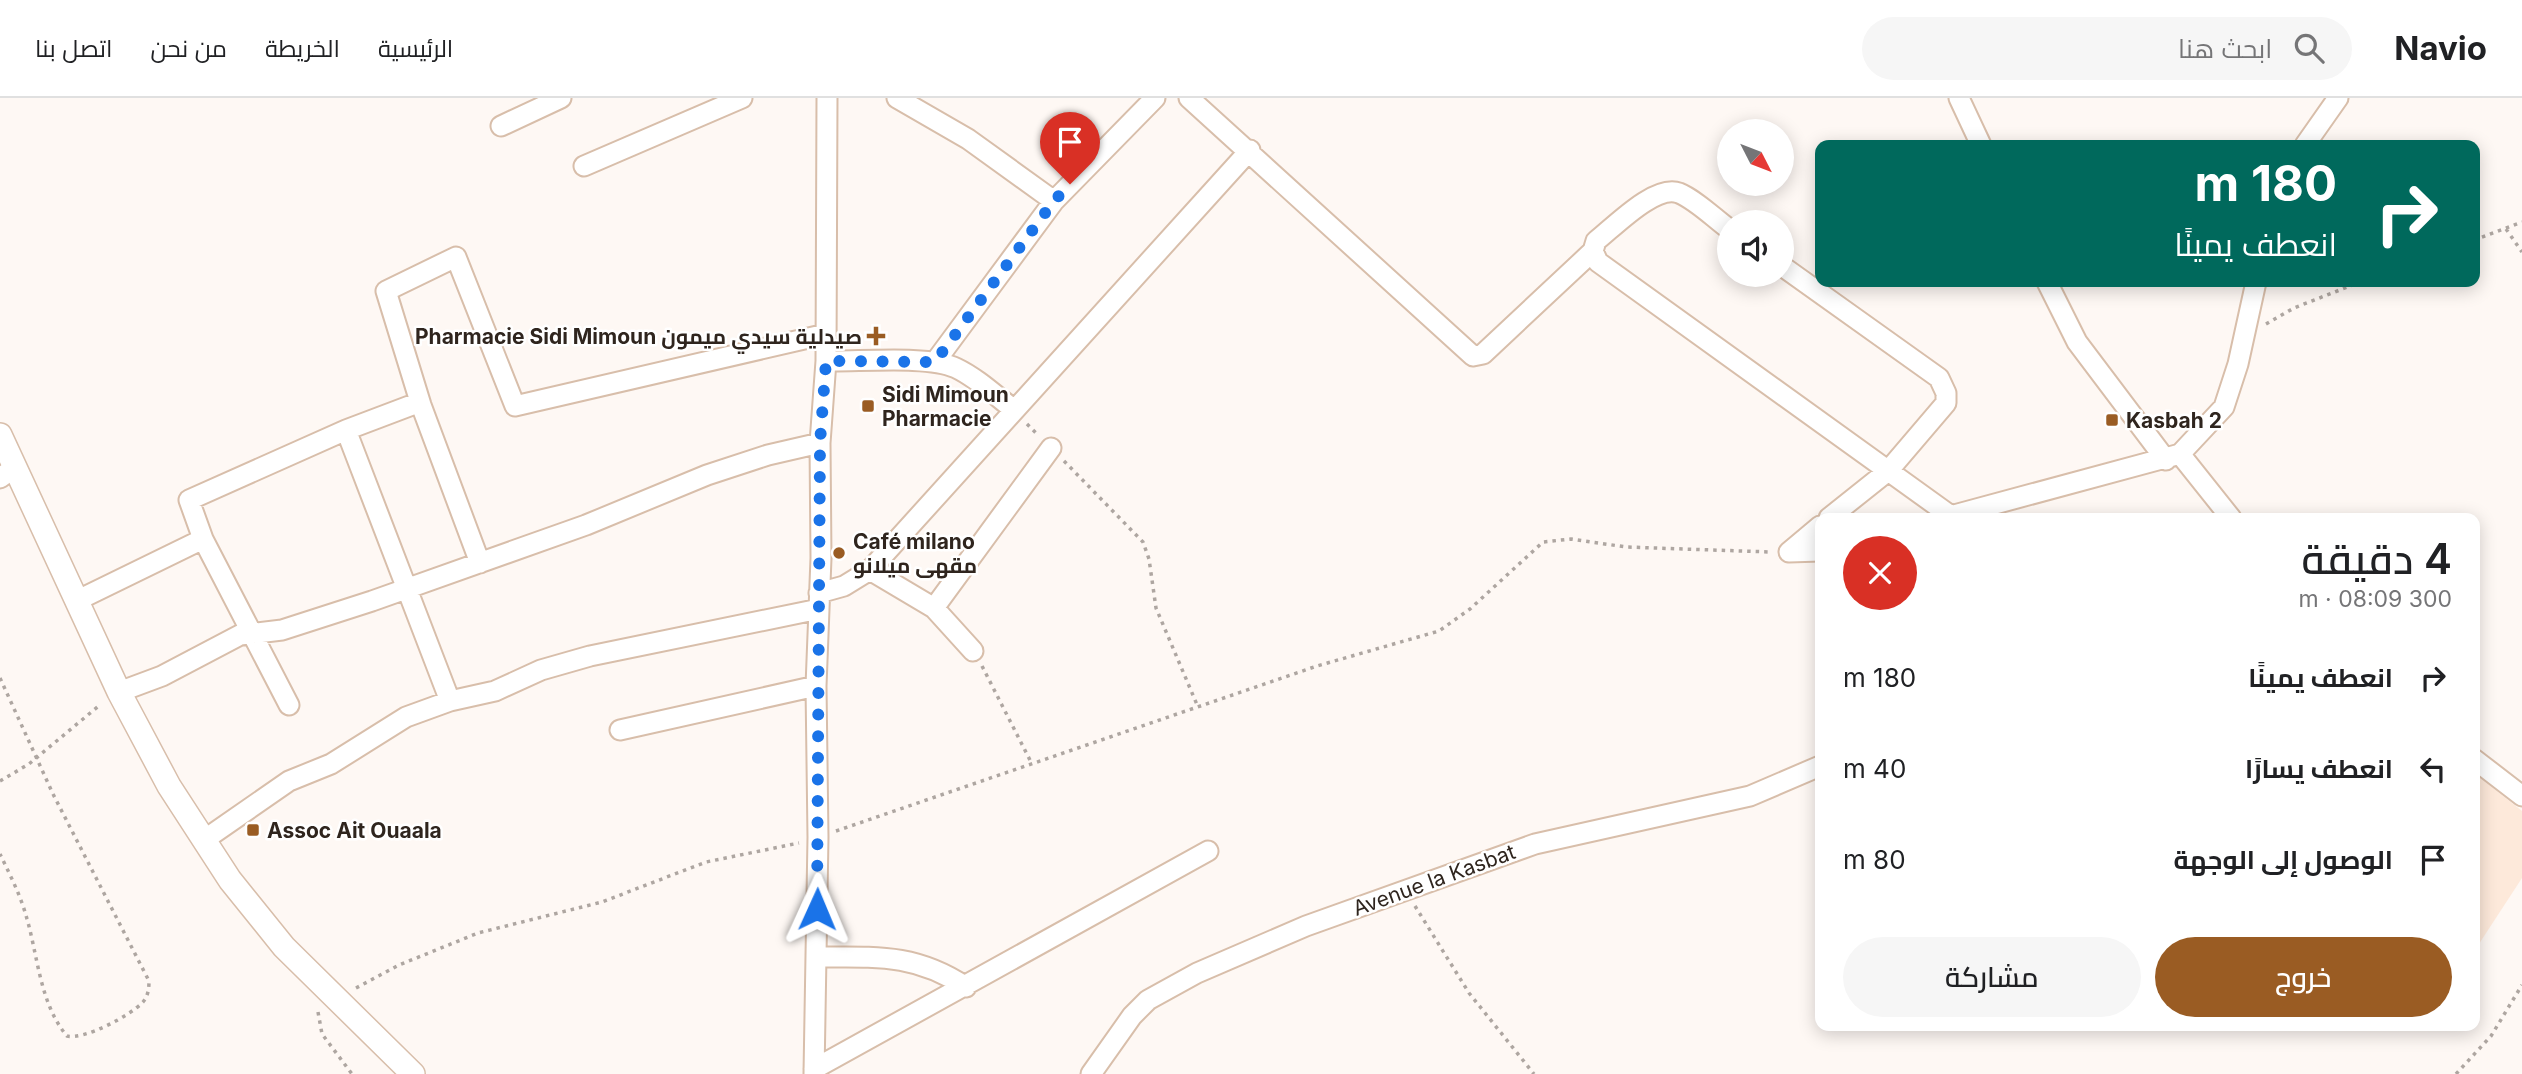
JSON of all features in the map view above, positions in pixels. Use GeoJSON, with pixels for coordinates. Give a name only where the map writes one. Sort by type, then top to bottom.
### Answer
{"type":"FeatureCollection","features":[{"type":"Feature","properties":{"kind":"street"},"geometry":{"type":"LineString","coordinates":[[584,166],[742,98]]}},
{"type":"Feature","properties":{"kind":"street"},"geometry":{"type":"LineString","coordinates":[[827,98],[826,361],[820,443],[816,686],[818,837],[814,1071],[1208,851]]}},
{"type":"Feature","properties":{"kind":"street"},"geometry":{"type":"LineString","coordinates":[[897,98],[968,139],[1054,201]]}},
{"type":"Feature","properties":{"kind":"street"},"geometry":{"type":"LineString","coordinates":[[935,362],[1054,201],[1155,98]]}},
{"type":"Feature","properties":{"kind":"street"},"geometry":{"type":"LineString","coordinates":[[1189,98],[1250,150],[1473,356],[1483,354],[1593,251],[1596,241],[1653,196],[1664,192],[1679,193],[1717,220]]}},
{"type":"Feature","properties":{"kind":"street"},"geometry":{"type":"LineString","coordinates":[[1959,98],[1979,140]]}},
{"type":"Feature","properties":{"kind":"street"},"geometry":{"type":"LineString","coordinates":[[2309,140],[2338,98]]}},
{"type":"Feature","properties":{"kind":"street"},"geometry":{"type":"LineString","coordinates":[[501,126],[553,100]]}},
{"type":"Feature","properties":{"kind":"street"},"geometry":{"type":"LineString","coordinates":[[204,840],[289,781],[331,764],[406,718],[450,701],[495,691],[541,670],[590,656],[819,601],[870,570],[1250,150]]}},
{"type":"Feature","properties":{"kind":"street"},"geometry":{"type":"LineString","coordinates":[[1593,251],[1598,262],[1888,471],[1942,513]]}},
{"type":"Feature","properties":{"kind":"street"},"geometry":{"type":"LineString","coordinates":[[480,564],[420,402],[386,291],[456,257],[515,406],[826,334]]}},
{"type":"Feature","properties":{"kind":"street"},"geometry":{"type":"LineString","coordinates":[[1794,275],[1939,378],[1946,393],[1946,403],[1888,471],[1835,513]]}},
{"type":"Feature","properties":{"kind":"street"},"geometry":{"type":"LineString","coordinates":[[2050,287],[2077,342],[2173,457],[2226,513]]}},
{"type":"Feature","properties":{"kind":"street"},"geometry":{"type":"LineString","coordinates":[[1962,513],[2173,457],[2224,407],[2244,338],[2255,287]]}},
{"type":"Feature","properties":{"kind":"street"},"geometry":{"type":"LineString","coordinates":[[826,361],[935,362],[954,367],[976,379],[1013,410]]}},
{"type":"Feature","properties":{"kind":"street"},"geometry":{"type":"LineString","coordinates":[[289,705],[203,539],[189,500],[346,430],[420,402]]}},
{"type":"Feature","properties":{"kind":"street"},"geometry":{"type":"LineString","coordinates":[[346,430],[450,701]]}},
{"type":"Feature","properties":{"kind":"street"},"geometry":{"type":"LineString","coordinates":[[0,435],[7,473],[76,601],[119,692],[169,786],[230,880],[260,919],[317,982],[414,1074]]}},
{"type":"Feature","properties":{"kind":"street"},"geometry":{"type":"LineString","coordinates":[[119,692],[162,676],[225,640],[282,630],[406,589],[586,525],[707,475],[768,455],[820,443]]}},
{"type":"Feature","properties":{"kind":"street"},"geometry":{"type":"LineString","coordinates":[[934,608],[1051,448]]}},
{"type":"Feature","properties":{"kind":"street"},"geometry":{"type":"LineString","coordinates":[[1789,552],[1815,530]]}},
{"type":"Feature","properties":{"kind":"street"},"geometry":{"type":"LineString","coordinates":[[76,601],[203,539]]}},
{"type":"Feature","properties":{"kind":"street"},"geometry":{"type":"LineString","coordinates":[[1789,552],[1815,551]]}},
{"type":"Feature","properties":{"kind":"street"},"geometry":{"type":"LineString","coordinates":[[870,570],[934,608],[974,650]]}},
{"type":"Feature","properties":{"kind":"street"},"geometry":{"type":"LineString","coordinates":[[620,730],[816,686]]}},
{"type":"Feature","properties":{"kind":"street"},"geometry":{"type":"LineString","coordinates":[[2480,764],[2522,796]]}},
{"type":"Feature","properties":{"kind":"street","name":"Avenue la Kasbat"},"geometry":{"type":"LineString","coordinates":[[1091,1074],[1132,1016],[1156,995],[1197,973],[1306,926],[1535,844],[1750,796],[1815,768]]}},
{"type":"Feature","properties":{"kind":"street"},"geometry":{"type":"LineString","coordinates":[[816,957],[895,957],[936,969],[966,987]]}},
{"type":"Feature","properties":{"kind":"path"},"geometry":{"type":"LineString","coordinates":[[2480,238],[2522,222]]}},
{"type":"Feature","properties":{"kind":"path"},"geometry":{"type":"LineString","coordinates":[[2506,229],[2522,252]]}},
{"type":"Feature","properties":{"kind":"path"},"geometry":{"type":"LineString","coordinates":[[2244,338],[2294,308],[2347,287]]}},
{"type":"Feature","properties":{"kind":"path"},"geometry":{"type":"LineString","coordinates":[[1013,410],[1143,542],[1149,559],[1156,608],[1198,707]]}},
{"type":"Feature","properties":{"kind":"path"},"geometry":{"type":"LineString","coordinates":[[335,999],[398,965],[478,933],[602,902],[706,862],[763,853],[818,837],[1317,666],[1440,631],[1470,610],[1542,542],[1571,539],[1626,547],[1789,552]]}},
{"type":"Feature","properties":{"kind":"path"},"geometry":{"type":"LineString","coordinates":[[974,650],[1032,764]]}},
{"type":"Feature","properties":{"kind":"path"},"geometry":{"type":"LineString","coordinates":[[0,678],[36,756],[149,981],[149,992],[142,1003],[86,1036],[67,1036],[60,1027],[46,993],[26,915],[0,854]]}},
{"type":"Feature","properties":{"kind":"path"},"geometry":{"type":"LineString","coordinates":[[0,781],[119,692]]}},
{"type":"Feature","properties":{"kind":"path"},"geometry":{"type":"LineString","coordinates":[[1405,890],[1469,993],[1534,1074]]}},
{"type":"Feature","properties":{"kind":"path"},"geometry":{"type":"LineString","coordinates":[[317,982],[322,1034],[352,1074]]}},
{"type":"Feature","properties":{"kind":"path"},"geometry":{"type":"LineString","coordinates":[[2456,1074],[2491,1036],[2522,985]]}},
{"type":"Feature","properties":{"kind":"shaded area"},"geometry":{"type":"Polygon","coordinates":[[[2480,778],[2522,811],[2522,878],[2480,942],[2480,778]]]}},
{"type":"Feature","properties":{"kind":"place","name":"Pharmacie Sidi Mimoun صيدلية سيدي ميمون"},"geometry":{"type":"Point","coordinates":[876,336]}},
{"type":"Feature","properties":{"kind":"place","name":"Sidi Mimoun Pharmacie"},"geometry":{"type":"Point","coordinates":[868,406]}},
{"type":"Feature","properties":{"kind":"place","name":"Kasbah 2"},"geometry":{"type":"Point","coordinates":[2112,420]}},
{"type":"Feature","properties":{"kind":"place","name":"Café milano مقهى ميلانو"},"geometry":{"type":"Point","coordinates":[839,553]}},
{"type":"Feature","properties":{"kind":"place","name":"Assoc Ait Ouaala"},"geometry":{"type":"Point","coordinates":[253,830]}},
{"type":"Feature","properties":{"kind":"route"},"geometry":{"type":"LineString","coordinates":[[817,909],[816,686],[821,558],[820,443],[826,361],[935,362],[1054,201],[1070,184]]}}]}
